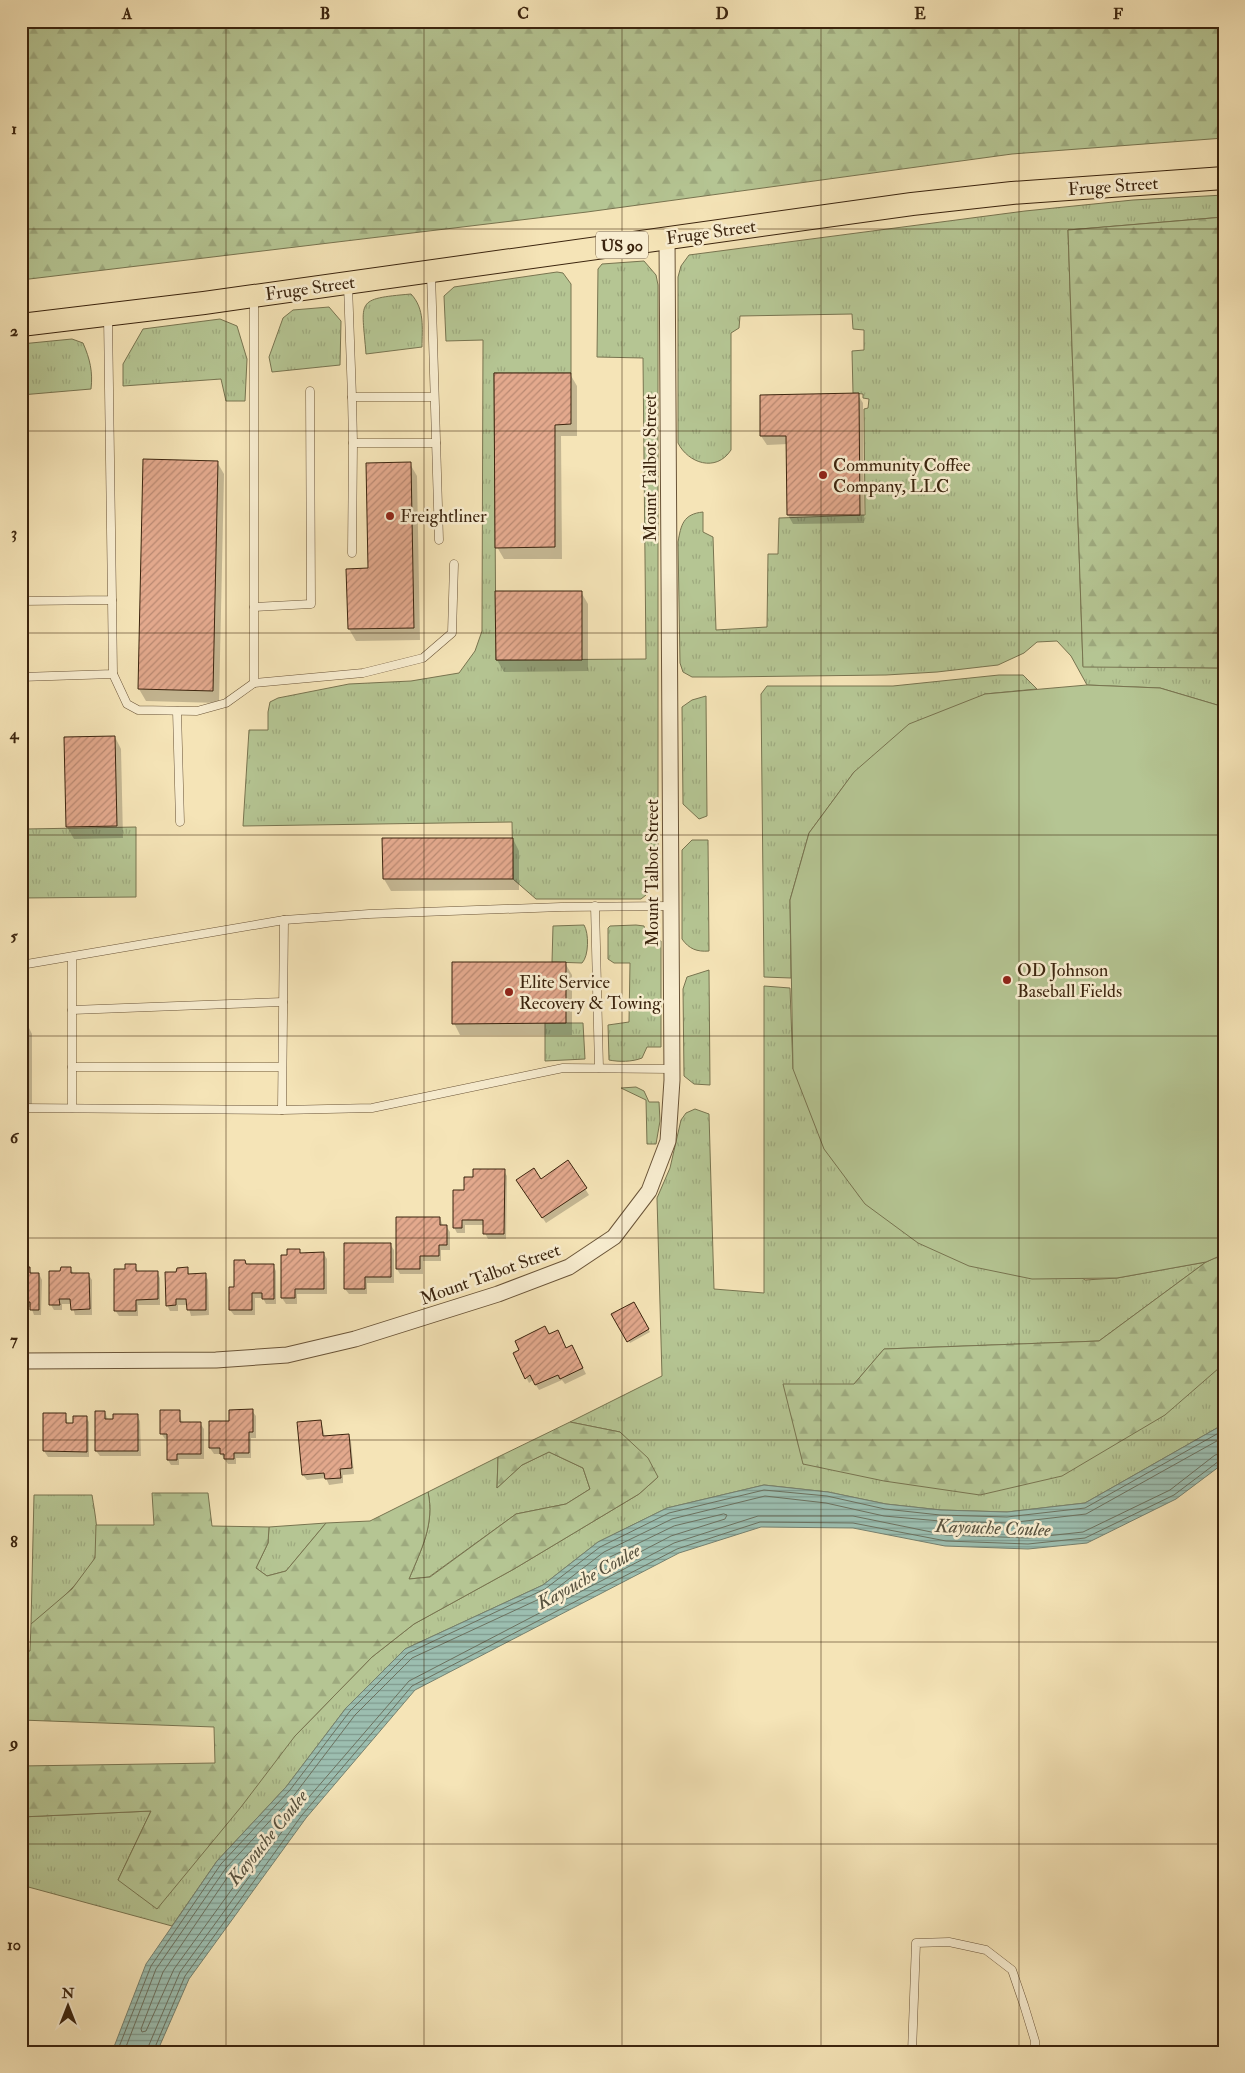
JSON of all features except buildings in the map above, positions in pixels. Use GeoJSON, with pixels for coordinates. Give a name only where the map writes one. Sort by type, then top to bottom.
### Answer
{"type":"FeatureCollection","features":[{"type":"Feature","properties":{"kind":"main road","name":"Fruge Street"},"geometry":{"type":"LineString","coordinates":[[21,325],[348,283],[912,204],[1003,194],[1224,178]]}},
{"type":"Feature","properties":{"kind":"street","name":"Mount Talbot Street"},"geometry":{"type":"LineString","coordinates":[[21,1361],[216,1360],[286,1355],[355,1339],[498,1294],[569,1267],[614,1237],[649,1191],[668,1140],[672,1069],[668,238]]}},
{"type":"Feature","properties":{"kind":"lane"},"geometry":{"type":"LineString","coordinates":[[431,271],[439,540]]}},
{"type":"Feature","properties":{"kind":"lane"},"geometry":{"type":"LineString","coordinates":[[348,283],[353,443],[352,554]]}},
{"type":"Feature","properties":{"kind":"lane"},"geometry":{"type":"LineString","coordinates":[[254,295],[254,683]]}},
{"type":"Feature","properties":{"kind":"lane"},"geometry":{"type":"LineString","coordinates":[[108,315],[113,674],[127,704],[138,710],[197,712],[226,703],[254,683],[364,673],[424,658],[452,633],[454,564]]}},
{"type":"Feature","properties":{"kind":"lane"},"geometry":{"type":"LineString","coordinates":[[254,606],[311,604],[310,391]]}},
{"type":"Feature","properties":{"kind":"lane"},"geometry":{"type":"LineString","coordinates":[[352,397],[434,397]]}},
{"type":"Feature","properties":{"kind":"lane"},"geometry":{"type":"LineString","coordinates":[[353,443],[436,443]]}},
{"type":"Feature","properties":{"kind":"lane"},"geometry":{"type":"LineString","coordinates":[[21,601],[112,600]]}},
{"type":"Feature","properties":{"kind":"lane"},"geometry":{"type":"LineString","coordinates":[[21,677],[113,674]]}},
{"type":"Feature","properties":{"kind":"lane"},"geometry":{"type":"LineString","coordinates":[[177,711],[180,822]]}},
{"type":"Feature","properties":{"kind":"lane"},"geometry":{"type":"LineString","coordinates":[[21,966],[284,920],[369,914],[595,906],[670,906]]}},
{"type":"Feature","properties":{"kind":"lane"},"geometry":{"type":"LineString","coordinates":[[595,906],[599,1068]]}},
{"type":"Feature","properties":{"kind":"lane"},"geometry":{"type":"LineString","coordinates":[[282,1110],[284,920]]}},
{"type":"Feature","properties":{"kind":"lane"},"geometry":{"type":"LineString","coordinates":[[72,957],[72,1108]]}},
{"type":"Feature","properties":{"kind":"lane"},"geometry":{"type":"LineString","coordinates":[[72,1010],[283,1002]]}},
{"type":"Feature","properties":{"kind":"lane"},"geometry":{"type":"LineString","coordinates":[[72,1067],[282,1067]]}},
{"type":"Feature","properties":{"kind":"lane"},"geometry":{"type":"LineString","coordinates":[[21,1108],[282,1110],[372,1108],[563,1068],[672,1069]]}},
{"type":"Feature","properties":{"kind":"lane"},"geometry":{"type":"LineString","coordinates":[[912,2052],[916,1943],[949,1942],[986,1950],[1012,1970],[1035,2042],[1035,2052]]}},
{"type":"Feature","properties":{"kind":"green space"},"geometry":{"type":"Polygon","coordinates":[[[21,21],[1224,21],[1224,138],[1012,154],[587,212],[21,280],[21,21]]]}},
{"type":"Feature","properties":{"kind":"green space"},"geometry":{"type":"Polygon","coordinates":[[[1224,195],[1224,217],[1068,230],[1083,666],[1224,668],[1224,707],[1160,688],[1087,685],[1071,656],[1057,641],[1037,642],[1024,653],[998,665],[937,672],[886,675],[692,677],[683,672],[680,663],[678,542],[684,521],[691,515],[703,512],[703,532],[713,537],[716,630],[767,627],[768,554],[778,554],[779,518],[865,515],[864,409],[868,408],[869,399],[863,398],[863,394],[853,393],[852,351],[864,350],[864,330],[853,329],[852,314],[740,316],[739,328],[731,333],[731,450],[725,457],[710,463],[703,463],[688,456],[678,443],[678,277],[681,266],[689,255],[1025,211],[1133,200],[1224,195]]]}},
{"type":"Feature","properties":{"kind":"green space"},"geometry":{"type":"Polygon","coordinates":[[[1224,217],[1224,668],[1083,667],[1068,230],[1224,217]]]}},
{"type":"Feature","properties":{"kind":"green space"},"geometry":{"type":"Polygon","coordinates":[[[644,261],[656,275],[658,285],[658,887],[648,888],[646,895],[641,899],[536,899],[513,879],[512,822],[243,826],[249,730],[268,730],[270,702],[278,698],[349,684],[411,681],[459,673],[475,651],[482,631],[483,340],[446,341],[444,296],[454,287],[557,272],[563,273],[571,284],[571,373],[494,373],[496,660],[646,659],[643,358],[597,357],[598,269],[602,264],[644,261]]]}},
{"type":"Feature","properties":{"kind":"green space"},"geometry":{"type":"Polygon","coordinates":[[[411,294],[421,312],[422,347],[366,354],[363,313],[366,306],[371,301],[379,298],[411,294]]]}},
{"type":"Feature","properties":{"kind":"green space"},"geometry":{"type":"Polygon","coordinates":[[[329,307],[341,321],[340,365],[272,372],[269,357],[283,318],[293,310],[329,307]]]}},
{"type":"Feature","properties":{"kind":"green space"},"geometry":{"type":"Polygon","coordinates":[[[220,319],[237,326],[247,359],[245,401],[226,401],[221,379],[123,386],[123,364],[143,329],[220,319]]]}},
{"type":"Feature","properties":{"kind":"green space"},"geometry":{"type":"Polygon","coordinates":[[[72,339],[83,343],[91,371],[91,389],[21,395],[21,344],[72,339]]]}},
{"type":"Feature","properties":{"kind":"green space"},"geometry":{"type":"Polygon","coordinates":[[[999,675],[1023,675],[1037,689],[985,694],[854,772],[809,833],[790,900],[791,978],[764,977],[761,694],[767,686],[893,686],[999,675]]]}},
{"type":"Feature","properties":{"kind":"green space","name":"OD Johnson Baseball Fields"},"geometry":{"type":"Polygon","coordinates":[[[1087,685],[1160,688],[1224,707],[1224,1254],[1206,1262],[1117,1278],[1032,1279],[969,1266],[918,1243],[865,1204],[824,1149],[793,1069],[790,900],[809,833],[854,772],[909,724],[985,694],[1087,685]]]}},
{"type":"Feature","properties":{"kind":"green space"},"geometry":{"type":"Polygon","coordinates":[[[706,696],[707,816],[699,819],[683,804],[682,707],[692,700],[706,696]]]}},
{"type":"Feature","properties":{"kind":"green space"},"geometry":{"type":"Polygon","coordinates":[[[21,730],[26,829],[136,827],[136,897],[21,898],[21,730]]]}},
{"type":"Feature","properties":{"kind":"green space"},"geometry":{"type":"Polygon","coordinates":[[[692,840],[708,840],[709,951],[694,949],[682,939],[682,850],[692,840]]]}},
{"type":"Feature","properties":{"kind":"green space"},"geometry":{"type":"Polygon","coordinates":[[[584,925],[587,933],[587,944],[586,955],[582,963],[552,962],[553,926],[584,925]]]}},
{"type":"Feature","properties":{"kind":"green space"},"geometry":{"type":"Polygon","coordinates":[[[610,926],[644,926],[649,941],[661,941],[661,1047],[647,1047],[642,1058],[638,1059],[626,1061],[609,1060],[608,1025],[629,1022],[630,963],[614,963],[608,959],[608,928],[610,926]]]}},
{"type":"Feature","properties":{"kind":"green space"},"geometry":{"type":"Polygon","coordinates":[[[709,970],[710,1085],[694,1084],[684,1076],[683,989],[687,977],[709,970]]]}},
{"type":"Feature","properties":{"kind":"green space"},"geometry":{"type":"Polygon","coordinates":[[[764,986],[790,988],[793,1069],[1085,1280],[1117,1278],[1206,1262],[1099,1341],[884,1349],[854,1384],[803,1464],[1224,1367],[1224,1424],[1085,1503],[1007,1512],[941,1510],[886,1504],[828,1492],[764,1485],[667,1508],[598,1542],[543,1585],[405,1649],[346,1708],[286,1787],[217,1861],[172,1926],[21,1885],[21,1817],[151,1811],[118,1880],[295,1736],[372,1657],[414,1624],[514,1569],[639,1494],[658,1477],[620,1432],[570,1422],[662,1376],[657,1198],[670,1168],[681,1120],[686,1113],[695,1109],[709,1114],[714,1289],[764,1293],[764,986]]]}},
{"type":"Feature","properties":{"kind":"green space"},"geometry":{"type":"Polygon","coordinates":[[[545,1023],[583,1023],[585,1059],[545,1061],[545,1023]]]}},
{"type":"Feature","properties":{"kind":"green space"},"geometry":{"type":"Polygon","coordinates":[[[636,1087],[644,1091],[649,1102],[659,1102],[660,1121],[656,1144],[647,1144],[646,1100],[621,1088],[636,1087]]]}},
{"type":"Feature","properties":{"kind":"green space"},"geometry":{"type":"Polygon","coordinates":[[[1224,1254],[1224,1367],[1219,1368],[1165,1415],[1062,1476],[980,1495],[884,1481],[803,1464],[783,1384],[854,1384],[884,1349],[1099,1341],[1206,1262],[1224,1254]]]}},
{"type":"Feature","properties":{"kind":"green space"},"geometry":{"type":"Polygon","coordinates":[[[570,1422],[620,1432],[648,1458],[658,1477],[639,1494],[514,1569],[414,1624],[372,1657],[295,1736],[241,1807],[157,1909],[118,1880],[151,1811],[21,1817],[21,1766],[215,1763],[214,1727],[21,1720],[21,1651],[30,1651],[31,1624],[72,1589],[95,1558],[96,1525],[154,1525],[152,1493],[208,1493],[212,1526],[269,1527],[268,1543],[256,1568],[267,1576],[286,1571],[326,1523],[370,1521],[428,1492],[430,1515],[426,1537],[409,1579],[430,1577],[516,1514],[566,1504],[590,1489],[583,1468],[549,1452],[522,1465],[497,1488],[498,1457],[570,1422]]]}},
{"type":"Feature","properties":{"kind":"green space"},"geometry":{"type":"Polygon","coordinates":[[[549,1452],[583,1468],[590,1489],[566,1504],[516,1514],[429,1577],[409,1579],[426,1537],[430,1515],[428,1492],[498,1457],[497,1488],[522,1465],[549,1452]]]}},
{"type":"Feature","properties":{"kind":"green space"},"geometry":{"type":"Polygon","coordinates":[[[34,1495],[92,1495],[97,1542],[92,1564],[77,1583],[57,1603],[31,1624],[34,1495]]]}},
{"type":"Feature","properties":{"kind":"green space"},"geometry":{"type":"Polygon","coordinates":[[[326,1523],[286,1571],[267,1576],[256,1568],[268,1543],[269,1527],[326,1523]]]}},
{"type":"Feature","properties":{"kind":"water","name":"Kayouche Coulee"},"geometry":{"type":"Polygon","coordinates":[[[1224,1424],[1224,1463],[1176,1499],[1087,1543],[1028,1549],[945,1546],[853,1528],[761,1527],[679,1553],[415,1690],[306,1818],[189,1979],[157,2052],[112,2052],[146,1964],[217,1861],[286,1787],[346,1708],[405,1649],[543,1585],[598,1542],[667,1508],[764,1485],[828,1492],[886,1504],[941,1510],[1007,1512],[1085,1503],[1224,1424]]]}},
{"type":"Feature","properties":{"kind":"place","name":"Community Coffee Company, LLC"},"geometry":{"type":"Point","coordinates":[823,475]}},
{"type":"Feature","properties":{"kind":"place","name":"Freightliner"},"geometry":{"type":"Point","coordinates":[390,516]}},
{"type":"Feature","properties":{"kind":"place","name":"OD Johnson Baseball Fields"},"geometry":{"type":"Point","coordinates":[1007,980]}},
{"type":"Feature","properties":{"kind":"place","name":"Elite Service Recovery & Towing"},"geometry":{"type":"Point","coordinates":[509,992]}}]}
